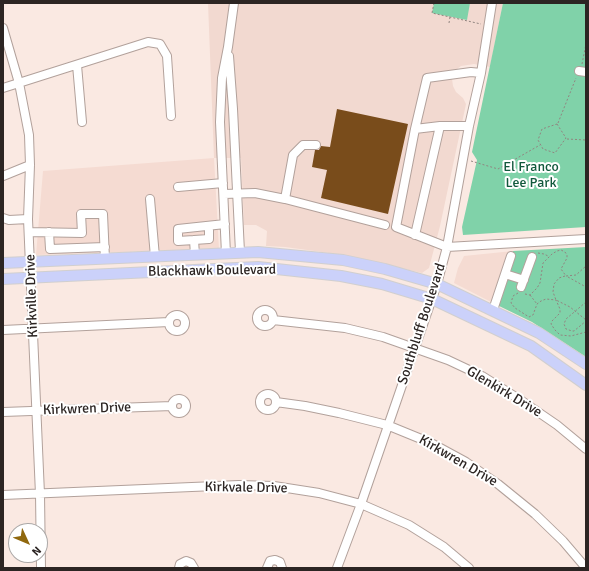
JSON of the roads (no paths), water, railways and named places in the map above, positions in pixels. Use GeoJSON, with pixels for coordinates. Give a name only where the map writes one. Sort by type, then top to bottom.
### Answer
{"type":"FeatureCollection","features":[{"type":"Feature","properties":{"kind":"main road","name":"Blackhawk Boulevard"},"geometry":{"type":"LineString","coordinates":[[3,264],[65,260],[226,254],[240,252],[272,252],[343,260],[385,269],[437,284],[539,333],[586,364]]}},
{"type":"Feature","properties":{"kind":"main road"},"geometry":{"type":"LineString","coordinates":[[234,268],[240,252]]}},
{"type":"Feature","properties":{"kind":"main road"},"geometry":{"type":"LineString","coordinates":[[226,254],[234,268]]}},
{"type":"Feature","properties":{"kind":"main road","name":"Blackhawk Boulevard"},"geometry":{"type":"LineString","coordinates":[[3,279],[258,267],[341,276],[382,284],[432,299],[530,346],[586,385]]}},
{"type":"Feature","properties":{"kind":"main road"},"geometry":{"type":"LineString","coordinates":[[382,284],[385,269]]}},
{"type":"Feature","properties":{"kind":"main road"},"geometry":{"type":"LineString","coordinates":[[530,346],[539,333]]}},
{"type":"Feature","properties":{"kind":"street"},"geometry":{"type":"LineString","coordinates":[[226,254],[220,122],[222,78],[234,3]]}},
{"type":"Feature","properties":{"kind":"street","name":"Southbluff Boulevard"},"geometry":{"type":"LineString","coordinates":[[336,568],[437,284],[447,247],[469,126],[481,73],[492,3]]}},
{"type":"Feature","properties":{"kind":"street","name":"Kirkville Drive"},"geometry":{"type":"LineString","coordinates":[[3,28],[19,83],[28,135],[30,165],[28,219],[35,411],[40,494],[41,568]]}},
{"type":"Feature","properties":{"kind":"street"},"geometry":{"type":"LineString","coordinates":[[3,88],[148,42],[160,44],[167,56],[171,116]]}},
{"type":"Feature","properties":{"kind":"street"},"geometry":{"type":"LineString","coordinates":[[228,47],[233,109],[240,252]]}},
{"type":"Feature","properties":{"kind":"street"},"geometry":{"type":"LineString","coordinates":[[77,65],[82,122]]}},
{"type":"Feature","properties":{"kind":"street"},"geometry":{"type":"LineString","coordinates":[[481,73],[471,72],[427,78],[415,129],[396,227],[447,247],[586,239]]}},
{"type":"Feature","properties":{"kind":"street"},"geometry":{"type":"LineString","coordinates":[[415,129],[440,126],[469,126]]}},
{"type":"Feature","properties":{"kind":"street"},"geometry":{"type":"LineString","coordinates":[[415,235],[440,126]]}},
{"type":"Feature","properties":{"kind":"street"},"geometry":{"type":"LineString","coordinates":[[285,199],[293,155],[303,144],[316,145]]}},
{"type":"Feature","properties":{"kind":"street"},"geometry":{"type":"LineString","coordinates":[[3,176],[30,165]]}},
{"type":"Feature","properties":{"kind":"street"},"geometry":{"type":"LineString","coordinates":[[178,187],[223,183]]}},
{"type":"Feature","properties":{"kind":"street"},"geometry":{"type":"LineString","coordinates":[[224,194],[255,193],[285,199],[385,225]]}},
{"type":"Feature","properties":{"kind":"street"},"geometry":{"type":"LineString","coordinates":[[150,199],[155,257]]}},
{"type":"Feature","properties":{"kind":"street"},"geometry":{"type":"LineString","coordinates":[[29,232],[82,233],[81,214],[103,214],[105,259]]}},
{"type":"Feature","properties":{"kind":"street"},"geometry":{"type":"LineString","coordinates":[[3,218],[9,220],[28,219]]}},
{"type":"Feature","properties":{"kind":"street"},"geometry":{"type":"LineString","coordinates":[[209,226],[209,239],[178,241],[178,229],[225,224]]}},
{"type":"Feature","properties":{"kind":"street"},"geometry":{"type":"LineString","coordinates":[[49,232],[50,249],[105,247]]}},
{"type":"Feature","properties":{"kind":"street"},"geometry":{"type":"LineString","coordinates":[[194,240],[195,255]]}},
{"type":"Feature","properties":{"kind":"street"},"geometry":{"type":"LineString","coordinates":[[64,248],[65,260]]}},
{"type":"Feature","properties":{"kind":"street"},"geometry":{"type":"LineString","coordinates":[[493,310],[511,256]]}},
{"type":"Feature","properties":{"kind":"street"},"geometry":{"type":"LineString","coordinates":[[505,274],[522,289],[532,257]]}},
{"type":"Feature","properties":{"kind":"street","name":"Glenkirk Drive"},"geometry":{"type":"LineString","coordinates":[[274,320],[345,328],[383,337],[448,360],[482,376],[522,401],[557,425],[586,449]]}},
{"type":"Feature","properties":{"kind":"street"},"geometry":{"type":"LineString","coordinates":[[3,330],[168,322]]}},
{"type":"Feature","properties":{"kind":"street","name":"Kirkwren Drive"},"geometry":{"type":"LineString","coordinates":[[276,402],[339,413],[387,425],[431,443],[466,462],[498,484],[535,514],[558,536],[586,568]]}},
{"type":"Feature","properties":{"kind":"street","name":"Kirkwren Drive"},"geometry":{"type":"LineString","coordinates":[[3,412],[172,406]]}},
{"type":"Feature","properties":{"kind":"street","name":"Kirkvale Drive"},"geometry":{"type":"LineString","coordinates":[[3,495],[239,485],[274,486],[319,493],[360,504],[410,525],[444,547],[469,568]]}},
{"type":"Feature","properties":{"kind":"street"},"geometry":{"type":"LineString","coordinates":[[267,568],[268,563],[275,560],[280,562],[282,568]]}},
{"type":"Feature","properties":{"kind":"street"},"geometry":{"type":"LineString","coordinates":[[179,568],[180,564],[186,561],[191,563],[194,568]]}},
{"type":"Feature","properties":{"kind":"park label","name":"El Franco Lee Park"},"geometry":{"type":"Point","coordinates":[531,176]}}]}
